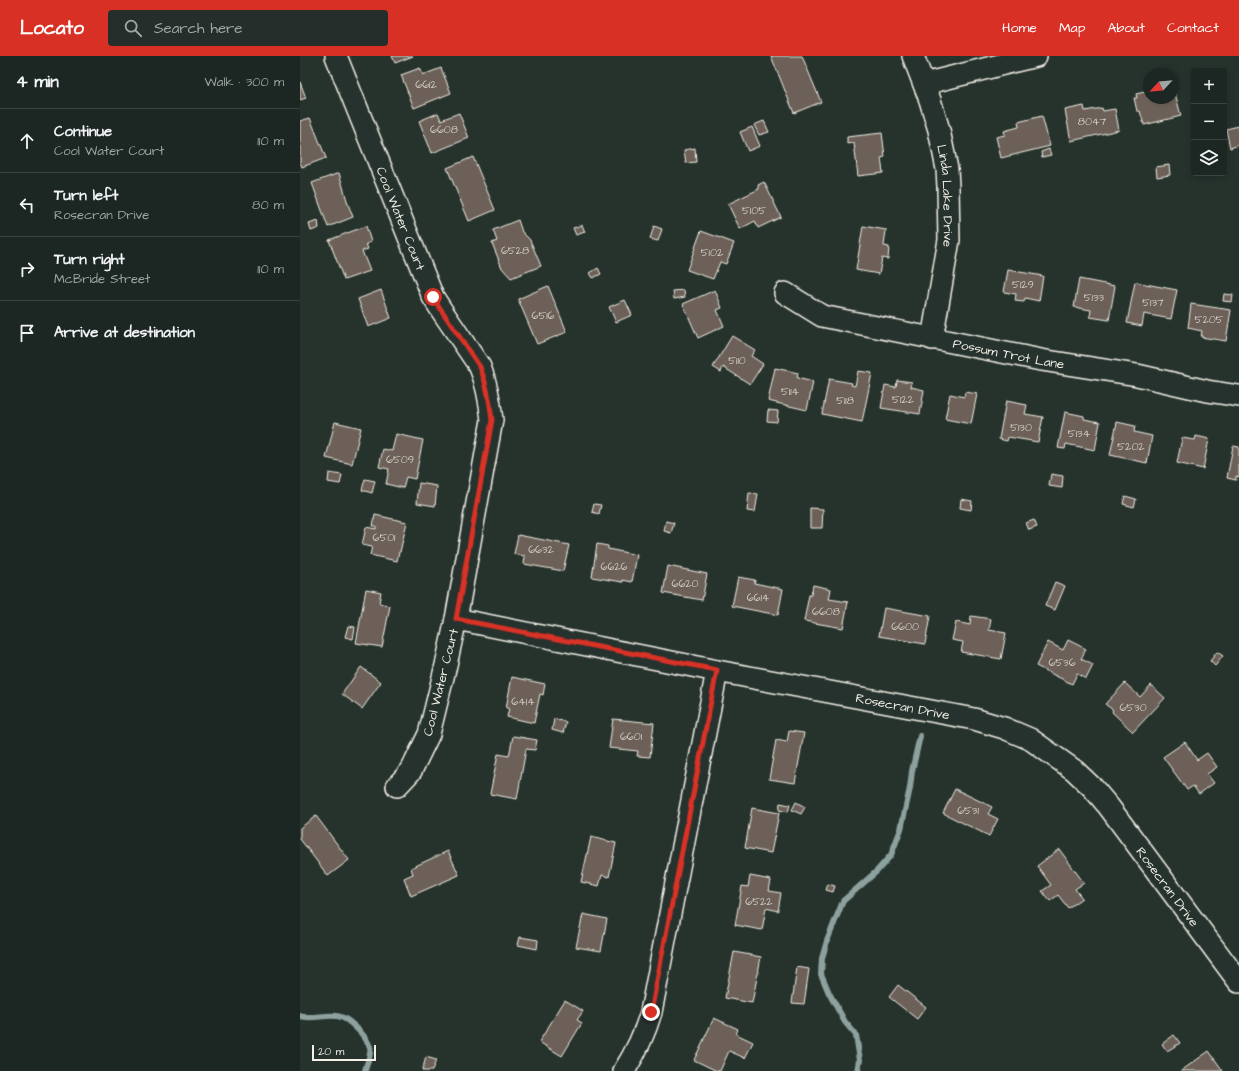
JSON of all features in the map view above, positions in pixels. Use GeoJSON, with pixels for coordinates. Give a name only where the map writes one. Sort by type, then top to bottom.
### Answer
{"type":"FeatureCollection","features":[{"type":"Feature","properties":{"kind":"street","name":"Cool Water Court"},"geometry":{"type":"LineString","coordinates":[[336,56],[433,297],[480,367],[490,398],[492,420],[456,619],[429,734],[411,771],[397,786]]}},
{"type":"Feature","properties":{"kind":"street","name":"Linda Lake Drive"},"geometry":{"type":"LineString","coordinates":[[913,56],[930,100],[939,130],[948,187],[949,240],[932,339]]}},
{"type":"Feature","properties":{"kind":"street"},"geometry":{"type":"LineString","coordinates":[[924,84],[1036,56]]}},
{"type":"Feature","properties":{"kind":"street","name":"Possum Trot Lane"},"geometry":{"type":"LineString","coordinates":[[785,293],[822,316],[1041,360],[1137,375],[1207,391],[1239,396]]}},
{"type":"Feature","properties":{"kind":"street","name":"Rosecran Drive"},"geometry":{"type":"LineString","coordinates":[[456,619],[974,719],[1004,728],[1030,739],[1074,770],[1093,788],[1109,807],[1239,982]]}},
{"type":"Feature","properties":{"kind":"street"},"geometry":{"type":"LineString","coordinates":[[624,1071],[642,1038],[651,1012],[717,670]]}},
{"type":"Feature","properties":{"kind":"building"},"geometry":{"type":"Polygon","coordinates":[[[392,56],[413,56],[395,63],[392,56]]]}},
{"type":"Feature","properties":{"kind":"building"},"geometry":{"type":"Polygon","coordinates":[[[771,56],[802,56],[821,102],[794,113],[771,56]]]}},
{"type":"Feature","properties":{"kind":"building"},"geometry":{"type":"Polygon","coordinates":[[[420,68],[423,75],[441,68],[451,93],[414,108],[401,75],[420,68]]]}},
{"type":"Feature","properties":{"kind":"building"},"geometry":{"type":"Polygon","coordinates":[[[300,82],[306,98],[300,100],[300,82]]]}},
{"type":"Feature","properties":{"kind":"building"},"geometry":{"type":"Polygon","coordinates":[[[1143,92],[1143,104],[1178,104],[1181,116],[1144,125],[1140,111],[1137,111],[1134,98],[1137,98],[1136,94],[1143,92]]]}},
{"type":"Feature","properties":{"kind":"building"},"geometry":{"type":"Polygon","coordinates":[[[1084,106],[1085,111],[1102,108],[1103,111],[1115,109],[1119,130],[1071,141],[1065,110],[1084,106]]]}},
{"type":"Feature","properties":{"kind":"building"},"geometry":{"type":"Polygon","coordinates":[[[438,113],[441,120],[459,113],[469,138],[432,153],[419,121],[438,113]]]}},
{"type":"Feature","properties":{"kind":"building"},"geometry":{"type":"Polygon","coordinates":[[[1042,116],[1050,146],[1001,158],[996,137],[1005,135],[1004,131],[1019,127],[1018,122],[1042,116]]]}},
{"type":"Feature","properties":{"kind":"building"},"geometry":{"type":"Polygon","coordinates":[[[310,118],[326,158],[302,167],[300,162],[300,121],[310,118]]]}},
{"type":"Feature","properties":{"kind":"building"},"geometry":{"type":"Polygon","coordinates":[[[764,121],[769,132],[759,135],[754,125],[764,121]]]}},
{"type":"Feature","properties":{"kind":"building"},"geometry":{"type":"Polygon","coordinates":[[[1239,126],[1239,145],[1230,148],[1227,129],[1239,126]]]}},
{"type":"Feature","properties":{"kind":"building"},"geometry":{"type":"Polygon","coordinates":[[[752,127],[760,146],[748,151],[740,132],[752,127]]]}},
{"type":"Feature","properties":{"kind":"building"},"geometry":{"type":"Polygon","coordinates":[[[882,133],[885,157],[881,158],[883,173],[858,176],[854,143],[847,144],[847,137],[882,133]]]}},
{"type":"Feature","properties":{"kind":"building"},"geometry":{"type":"Polygon","coordinates":[[[695,148],[696,162],[686,163],[684,150],[695,148]]]}},
{"type":"Feature","properties":{"kind":"building"},"geometry":{"type":"Polygon","coordinates":[[[1049,149],[1051,155],[1042,157],[1041,152],[1049,149]]]}},
{"type":"Feature","properties":{"kind":"building"},"geometry":{"type":"Polygon","coordinates":[[[473,157],[495,210],[469,221],[447,168],[473,157]]]}},
{"type":"Feature","properties":{"kind":"building"},"geometry":{"type":"Polygon","coordinates":[[[1169,165],[1170,175],[1157,177],[1156,167],[1169,165]]]}},
{"type":"Feature","properties":{"kind":"building"},"geometry":{"type":"Polygon","coordinates":[[[339,173],[353,217],[328,227],[312,183],[339,173]]]}},
{"type":"Feature","properties":{"kind":"building"},"geometry":{"type":"Polygon","coordinates":[[[764,182],[781,217],[758,228],[755,221],[740,229],[728,204],[759,189],[758,185],[764,182]]]}},
{"type":"Feature","properties":{"kind":"building"},"geometry":{"type":"Polygon","coordinates":[[[518,220],[522,232],[530,240],[541,266],[511,278],[502,268],[492,243],[497,241],[493,230],[518,220]]]}},
{"type":"Feature","properties":{"kind":"building"},"geometry":{"type":"Polygon","coordinates":[[[318,221],[319,228],[311,231],[309,224],[318,221]]]}},
{"type":"Feature","properties":{"kind":"building"},"geometry":{"type":"Polygon","coordinates":[[[582,225],[585,232],[576,235],[573,228],[582,225]]]}},
{"type":"Feature","properties":{"kind":"building"},"geometry":{"type":"Polygon","coordinates":[[[366,226],[371,242],[366,244],[368,249],[362,251],[370,271],[344,280],[329,240],[366,226]]]}},
{"type":"Feature","properties":{"kind":"building"},"geometry":{"type":"Polygon","coordinates":[[[654,226],[662,229],[658,241],[650,239],[654,226]]]}},
{"type":"Feature","properties":{"kind":"building"},"geometry":{"type":"Polygon","coordinates":[[[863,226],[886,230],[884,246],[889,247],[888,259],[882,258],[879,274],[856,270],[863,226]]]}},
{"type":"Feature","properties":{"kind":"building"},"geometry":{"type":"Polygon","coordinates":[[[701,231],[734,243],[726,264],[720,262],[713,279],[687,270],[701,231]]]}},
{"type":"Feature","properties":{"kind":"building"},"geometry":{"type":"Polygon","coordinates":[[[598,268],[601,274],[593,278],[590,273],[598,268]]]}},
{"type":"Feature","properties":{"kind":"building"},"geometry":{"type":"Polygon","coordinates":[[[1008,270],[1043,276],[1039,301],[1025,298],[1024,302],[1015,301],[1016,294],[1004,292],[1008,270]]]}},
{"type":"Feature","properties":{"kind":"building"},"geometry":{"type":"Polygon","coordinates":[[[1079,279],[1115,286],[1109,320],[1090,317],[1091,310],[1074,307],[1079,279]]]}},
{"type":"Feature","properties":{"kind":"building"},"geometry":{"type":"Polygon","coordinates":[[[1135,282],[1177,290],[1171,319],[1144,314],[1142,326],[1127,323],[1135,282]]]}},
{"type":"Feature","properties":{"kind":"building"},"geometry":{"type":"Polygon","coordinates":[[[548,286],[567,332],[537,344],[518,299],[548,286]]]}},
{"type":"Feature","properties":{"kind":"building"},"geometry":{"type":"Polygon","coordinates":[[[381,290],[391,318],[368,327],[358,299],[381,290]]]}},
{"type":"Feature","properties":{"kind":"building"},"geometry":{"type":"Polygon","coordinates":[[[684,290],[685,297],[674,299],[673,291],[684,290]]]}},
{"type":"Feature","properties":{"kind":"building"},"geometry":{"type":"Polygon","coordinates":[[[715,290],[722,308],[717,310],[724,326],[698,338],[683,304],[715,290]]]}},
{"type":"Feature","properties":{"kind":"building"},"geometry":{"type":"Polygon","coordinates":[[[1224,294],[1233,295],[1232,302],[1223,301],[1224,294]]]}},
{"type":"Feature","properties":{"kind":"building"},"geometry":{"type":"Polygon","coordinates":[[[625,300],[632,315],[616,322],[609,307],[625,300]]]}},
{"type":"Feature","properties":{"kind":"building"},"geometry":{"type":"Polygon","coordinates":[[[1191,304],[1231,310],[1226,341],[1201,337],[1202,331],[1188,328],[1191,304]]]}},
{"type":"Feature","properties":{"kind":"building"},"geometry":{"type":"Polygon","coordinates":[[[732,336],[755,350],[751,356],[763,364],[750,384],[723,367],[721,372],[713,367],[732,336]]]}},
{"type":"Feature","properties":{"kind":"building"},"geometry":{"type":"Polygon","coordinates":[[[775,368],[798,373],[797,378],[813,382],[807,410],[768,401],[775,368]]]}},
{"type":"Feature","properties":{"kind":"building"},"geometry":{"type":"Polygon","coordinates":[[[858,371],[872,373],[862,422],[822,414],[829,379],[852,383],[851,385],[855,386],[858,371]]]}},
{"type":"Feature","properties":{"kind":"building"},"geometry":{"type":"Polygon","coordinates":[[[897,380],[912,382],[911,387],[924,390],[920,414],[881,408],[885,385],[896,387],[897,380]]]}},
{"type":"Feature","properties":{"kind":"building"},"geometry":{"type":"Polygon","coordinates":[[[965,392],[977,394],[971,424],[945,419],[950,394],[964,397],[965,392]]]}},
{"type":"Feature","properties":{"kind":"building"},"geometry":{"type":"Polygon","coordinates":[[[1006,401],[1027,405],[1025,414],[1043,417],[1038,442],[1008,437],[1007,441],[999,439],[1006,401]]]}},
{"type":"Feature","properties":{"kind":"building"},"geometry":{"type":"Polygon","coordinates":[[[768,410],[778,411],[777,422],[767,421],[768,410]]]}},
{"type":"Feature","properties":{"kind":"building"},"geometry":{"type":"Polygon","coordinates":[[[1065,412],[1084,416],[1084,419],[1100,422],[1095,450],[1066,444],[1065,449],[1058,448],[1065,412]]]}},
{"type":"Feature","properties":{"kind":"building"},"geometry":{"type":"Polygon","coordinates":[[[335,422],[361,428],[352,464],[326,458],[335,422]]]}},
{"type":"Feature","properties":{"kind":"building"},"geometry":{"type":"Polygon","coordinates":[[[1117,422],[1135,426],[1134,432],[1152,436],[1147,463],[1110,455],[1117,422]]]}},
{"type":"Feature","properties":{"kind":"building"},"geometry":{"type":"Polygon","coordinates":[[[396,434],[423,440],[415,479],[406,477],[403,488],[386,484],[389,469],[379,467],[383,449],[392,451],[396,434]]]}},
{"type":"Feature","properties":{"kind":"building"},"geometry":{"type":"Polygon","coordinates":[[[1196,436],[1209,439],[1203,469],[1177,463],[1182,438],[1195,440],[1196,436]]]}},
{"type":"Feature","properties":{"kind":"building"},"geometry":{"type":"Polygon","coordinates":[[[1233,446],[1239,447],[1239,477],[1236,476],[1236,480],[1227,478],[1233,446]]]}},
{"type":"Feature","properties":{"kind":"building"},"geometry":{"type":"Polygon","coordinates":[[[329,473],[342,475],[340,484],[328,482],[329,473]]]}},
{"type":"Feature","properties":{"kind":"building"},"geometry":{"type":"Polygon","coordinates":[[[1051,474],[1063,476],[1062,488],[1049,486],[1051,474]]]}},
{"type":"Feature","properties":{"kind":"building"},"geometry":{"type":"Polygon","coordinates":[[[365,479],[375,481],[372,493],[362,490],[365,479]]]}},
{"type":"Feature","properties":{"kind":"building"},"geometry":{"type":"Polygon","coordinates":[[[419,483],[437,486],[435,506],[417,503],[419,483]]]}},
{"type":"Feature","properties":{"kind":"building"},"geometry":{"type":"Polygon","coordinates":[[[749,493],[758,494],[755,512],[747,511],[749,493]]]}},
{"type":"Feature","properties":{"kind":"building"},"geometry":{"type":"Polygon","coordinates":[[[1125,496],[1136,499],[1134,507],[1123,504],[1125,496]]]}},
{"type":"Feature","properties":{"kind":"building"},"geometry":{"type":"Polygon","coordinates":[[[961,499],[972,501],[971,510],[960,508],[961,499]]]}},
{"type":"Feature","properties":{"kind":"building"},"geometry":{"type":"Polygon","coordinates":[[[594,504],[601,505],[599,514],[592,512],[594,504]]]}},
{"type":"Feature","properties":{"kind":"building"},"geometry":{"type":"Polygon","coordinates":[[[810,508],[823,509],[822,528],[810,528],[810,508]]]}},
{"type":"Feature","properties":{"kind":"building"},"geometry":{"type":"Polygon","coordinates":[[[375,515],[407,522],[397,561],[370,555],[372,547],[362,545],[366,527],[376,529],[376,526],[373,526],[375,515]]]}},
{"type":"Feature","properties":{"kind":"building"},"geometry":{"type":"Polygon","coordinates":[[[1034,520],[1037,527],[1029,530],[1026,523],[1034,520]]]}},
{"type":"Feature","properties":{"kind":"building"},"geometry":{"type":"Polygon","coordinates":[[[666,521],[674,523],[671,533],[664,531],[666,521]]]}},
{"type":"Feature","properties":{"kind":"building"},"geometry":{"type":"Polygon","coordinates":[[[518,535],[569,545],[563,571],[524,564],[525,556],[514,554],[518,535]]]}},
{"type":"Feature","properties":{"kind":"building"},"geometry":{"type":"Polygon","coordinates":[[[597,544],[608,546],[608,549],[637,555],[632,582],[592,577],[597,544]]]}},
{"type":"Feature","properties":{"kind":"building"},"geometry":{"type":"Polygon","coordinates":[[[668,566],[707,574],[702,600],[663,593],[668,566]]]}},
{"type":"Feature","properties":{"kind":"building"},"geometry":{"type":"Polygon","coordinates":[[[738,577],[755,580],[754,583],[783,589],[778,615],[732,606],[738,577]]]}},
{"type":"Feature","properties":{"kind":"building"},"geometry":{"type":"Polygon","coordinates":[[[1055,582],[1065,586],[1055,610],[1045,606],[1055,582]]]}},
{"type":"Feature","properties":{"kind":"building"},"geometry":{"type":"Polygon","coordinates":[[[813,585],[831,589],[829,599],[848,602],[843,628],[804,621],[809,595],[811,595],[813,585]]]}},
{"type":"Feature","properties":{"kind":"building"},"geometry":{"type":"Polygon","coordinates":[[[366,589],[381,592],[379,603],[390,606],[382,647],[356,643],[366,589]]]}},
{"type":"Feature","properties":{"kind":"building"},"geometry":{"type":"Polygon","coordinates":[[[884,608],[930,616],[925,644],[879,636],[884,608]]]}},
{"type":"Feature","properties":{"kind":"building"},"geometry":{"type":"Polygon","coordinates":[[[971,616],[991,619],[989,630],[1006,633],[1001,659],[961,652],[963,642],[952,640],[956,622],[970,625],[971,616]]]}},
{"type":"Feature","properties":{"kind":"building"},"geometry":{"type":"Polygon","coordinates":[[[348,626],[355,627],[353,639],[345,637],[348,626]]]}},
{"type":"Feature","properties":{"kind":"building"},"geometry":{"type":"Polygon","coordinates":[[[1068,640],[1086,649],[1081,659],[1093,665],[1086,679],[1077,674],[1072,684],[1036,666],[1048,642],[1063,650],[1068,640]]]}},
{"type":"Feature","properties":{"kind":"building"},"geometry":{"type":"Polygon","coordinates":[[[1217,652],[1223,656],[1215,666],[1210,661],[1217,652]]]}},
{"type":"Feature","properties":{"kind":"building"},"geometry":{"type":"Polygon","coordinates":[[[361,667],[381,682],[362,709],[342,694],[361,667]]]}},
{"type":"Feature","properties":{"kind":"building"},"geometry":{"type":"Polygon","coordinates":[[[512,677],[545,684],[543,695],[540,694],[534,723],[507,717],[509,708],[506,708],[512,677]]]}},
{"type":"Feature","properties":{"kind":"building"},"geometry":{"type":"Polygon","coordinates":[[[1125,683],[1140,697],[1151,685],[1165,698],[1133,732],[1112,712],[1113,710],[1105,704],[1125,683]]]}},
{"type":"Feature","properties":{"kind":"building"},"geometry":{"type":"Polygon","coordinates":[[[554,719],[566,722],[563,733],[552,730],[554,719]]]}},
{"type":"Feature","properties":{"kind":"building"},"geometry":{"type":"Polygon","coordinates":[[[613,719],[654,723],[650,757],[637,756],[638,751],[609,748],[613,719]]]}},
{"type":"Feature","properties":{"kind":"building"},"geometry":{"type":"Polygon","coordinates":[[[789,731],[804,733],[795,783],[769,779],[776,740],[787,742],[789,731]]]}},
{"type":"Feature","properties":{"kind":"building"},"geometry":{"type":"Polygon","coordinates":[[[513,736],[537,740],[535,750],[526,749],[517,799],[490,794],[498,754],[509,756],[513,736]]]}},
{"type":"Feature","properties":{"kind":"building"},"geometry":{"type":"Polygon","coordinates":[[[1185,742],[1197,760],[1207,753],[1217,767],[1207,774],[1214,783],[1199,794],[1193,786],[1187,790],[1163,757],[1185,742]]]}},
{"type":"Feature","properties":{"kind":"building"},"geometry":{"type":"Polygon","coordinates":[[[955,789],[992,807],[988,814],[998,819],[989,836],[943,813],[955,789]]]}},
{"type":"Feature","properties":{"kind":"building"},"geometry":{"type":"Polygon","coordinates":[[[796,802],[805,807],[801,814],[792,810],[796,802]]]}},
{"type":"Feature","properties":{"kind":"building"},"geometry":{"type":"Polygon","coordinates":[[[780,803],[790,805],[788,812],[779,810],[780,803]]]}},
{"type":"Feature","properties":{"kind":"building"},"geometry":{"type":"Polygon","coordinates":[[[752,808],[779,813],[771,853],[745,848],[752,808]]]}},
{"type":"Feature","properties":{"kind":"building"},"geometry":{"type":"Polygon","coordinates":[[[316,816],[349,860],[328,876],[300,839],[300,828],[316,816]]]}},
{"type":"Feature","properties":{"kind":"building"},"geometry":{"type":"Polygon","coordinates":[[[591,837],[616,843],[609,877],[602,875],[599,886],[581,882],[591,837]]]}},
{"type":"Feature","properties":{"kind":"building"},"geometry":{"type":"Polygon","coordinates":[[[1059,849],[1084,883],[1075,889],[1082,898],[1068,908],[1058,895],[1050,901],[1042,891],[1051,885],[1037,866],[1059,849]]]}},
{"type":"Feature","properties":{"kind":"building"},"geometry":{"type":"Polygon","coordinates":[[[448,851],[459,875],[411,896],[404,878],[413,874],[411,868],[448,851]]]}},
{"type":"Feature","properties":{"kind":"building"},"geometry":{"type":"Polygon","coordinates":[[[750,876],[771,880],[769,891],[781,893],[778,911],[766,908],[762,930],[735,925],[742,886],[748,887],[750,876]]]}},
{"type":"Feature","properties":{"kind":"building"},"geometry":{"type":"Polygon","coordinates":[[[828,884],[835,886],[833,892],[826,890],[828,884]]]}},
{"type":"Feature","properties":{"kind":"building"},"geometry":{"type":"Polygon","coordinates":[[[583,914],[607,919],[601,951],[576,947],[583,914]]]}},
{"type":"Feature","properties":{"kind":"building"},"geometry":{"type":"Polygon","coordinates":[[[520,937],[538,940],[537,949],[518,945],[520,937]]]}},
{"type":"Feature","properties":{"kind":"building"},"geometry":{"type":"Polygon","coordinates":[[[734,952],[761,957],[752,1003],[725,998],[734,952]]]}},
{"type":"Feature","properties":{"kind":"building"},"geometry":{"type":"Polygon","coordinates":[[[797,967],[809,969],[804,1004],[792,1003],[797,967]]]}},
{"type":"Feature","properties":{"kind":"building"},"geometry":{"type":"Polygon","coordinates":[[[898,985],[926,1007],[917,1019],[889,997],[898,985]]]}},
{"type":"Feature","properties":{"kind":"building"},"geometry":{"type":"Polygon","coordinates":[[[565,1000],[583,1011],[577,1020],[582,1023],[562,1056],[539,1042],[565,1000]]]}},
{"type":"Feature","properties":{"kind":"building"},"geometry":{"type":"Polygon","coordinates":[[[714,1018],[738,1029],[736,1034],[753,1042],[745,1058],[729,1051],[720,1071],[694,1060],[714,1018]]]}},
{"type":"Feature","properties":{"kind":"building"},"geometry":{"type":"Polygon","coordinates":[[[1174,1035],[1180,1043],[1167,1051],[1162,1044],[1174,1035]]]}},
{"type":"Feature","properties":{"kind":"building"},"geometry":{"type":"Polygon","coordinates":[[[1209,1051],[1223,1071],[1181,1071],[1209,1051]]]}},
{"type":"Feature","properties":{"kind":"building"},"geometry":{"type":"Polygon","coordinates":[[[426,1057],[436,1060],[432,1071],[422,1071],[426,1057]]]}},
{"type":"Feature","properties":{"kind":"waterway"},"geometry":{"type":"LineString","coordinates":[[858,1071],[860,1060],[856,1035],[845,1022],[829,993],[821,974],[822,958],[843,901],[877,871],[891,855],[901,829],[920,736]]}},
{"type":"Feature","properties":{"kind":"waterway"},"geometry":{"type":"LineString","coordinates":[[300,1016],[337,1016],[351,1023],[365,1038],[370,1047],[370,1056],[365,1071]]}},
{"type":"Feature","properties":{"kind":"route"},"geometry":{"type":"LineString","coordinates":[[433,297],[480,367],[490,398],[492,420],[456,619],[717,670],[651,1012]]}}]}
